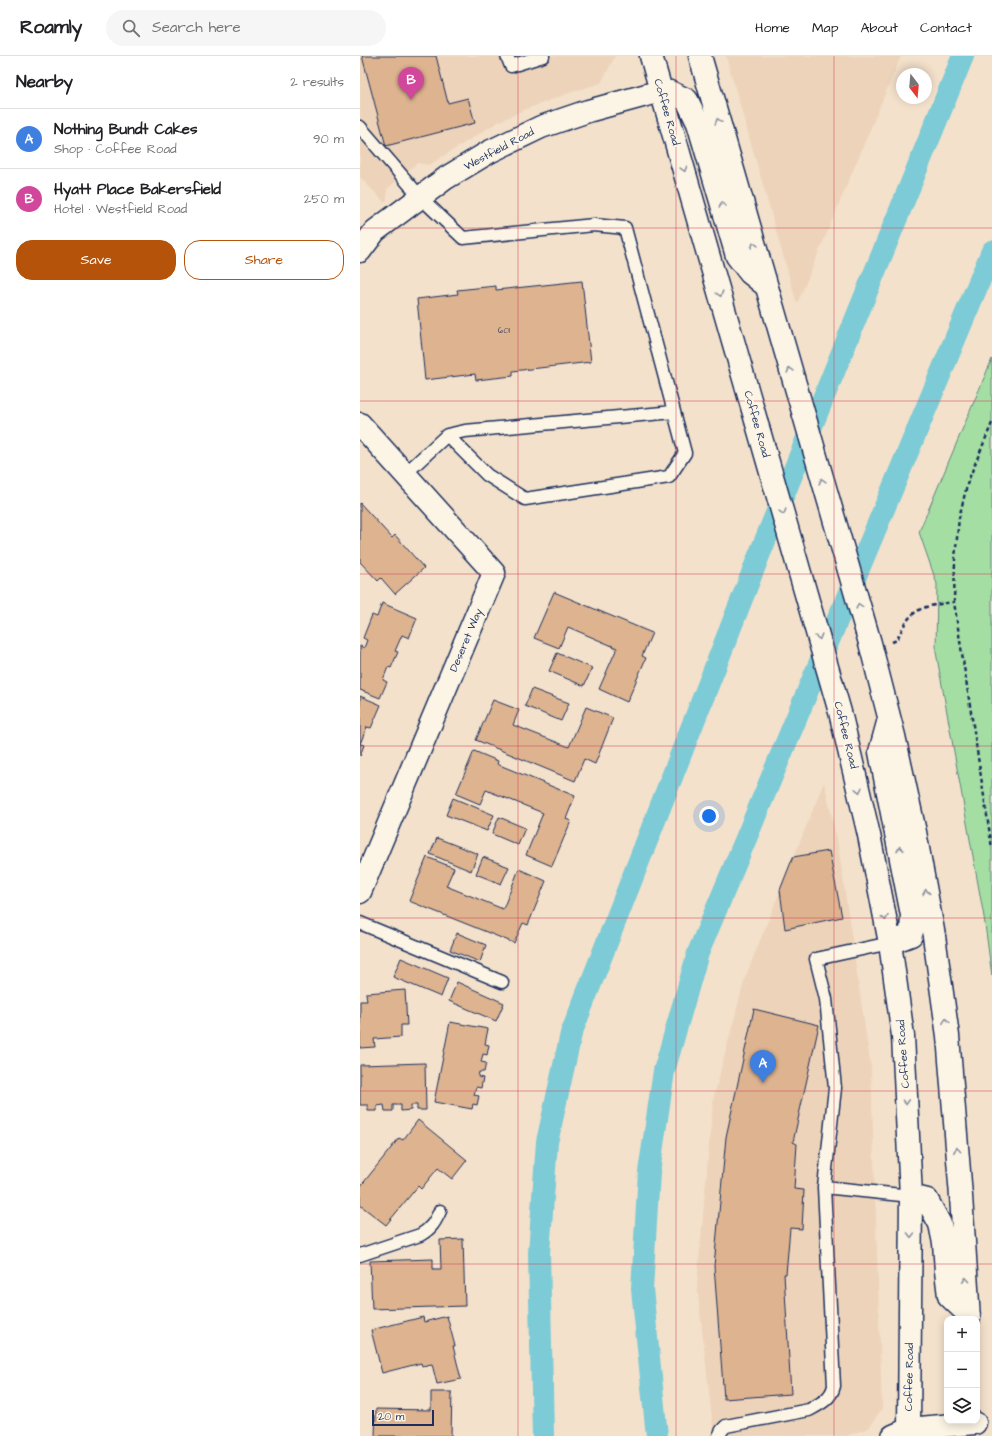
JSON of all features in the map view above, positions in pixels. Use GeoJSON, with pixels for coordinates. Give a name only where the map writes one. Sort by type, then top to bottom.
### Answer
{"type":"FeatureCollection","features":[{"type":"Feature","properties":{"kind":"main road","name":"Coffee Road"},"geometry":{"type":"LineString","coordinates":[[651,56],[840,712],[869,835],[890,943],[903,1036],[911,1196],[904,1434]]}},
{"type":"Feature","properties":{"kind":"main road"},"geometry":{"type":"LineString","coordinates":[[700,56],[871,647],[889,718],[916,839],[934,936],[946,1020],[969,1316]]}},
{"type":"Feature","properties":{"kind":"main road","name":"Westfield Road"},"geometry":{"type":"LineString","coordinates":[[360,250],[375,231],[446,178],[489,152],[541,127],[588,111],[661,91]]}},
{"type":"Feature","properties":{"kind":"main road"},"geometry":{"type":"LineString","coordinates":[[661,91],[670,92],[687,100],[698,123],[737,256],[750,273],[766,286]]}},
{"type":"Feature","properties":{"kind":"main road","name":"Deseret Way"},"geometry":{"type":"LineString","coordinates":[[360,424],[494,573],[360,892]]}},
{"type":"Feature","properties":{"kind":"main road"},"geometry":{"type":"LineString","coordinates":[[889,718],[880,752],[912,915],[911,935],[890,943]]}},
{"type":"Feature","properties":{"kind":"main road"},"geometry":{"type":"LineString","coordinates":[[911,1196],[927,1200],[940,1224],[944,1243],[950,1296],[968,1316]]}},
{"type":"Feature","properties":{"kind":"main road"},"geometry":{"type":"LineString","coordinates":[[904,1434],[976,1427]]}},
{"type":"Feature","properties":{"kind":"lane"},"geometry":{"type":"LineString","coordinates":[[507,56],[511,66],[543,56]]}},
{"type":"Feature","properties":{"kind":"lane"},"geometry":{"type":"LineString","coordinates":[[360,127],[421,198],[463,238],[594,225],[625,228],[685,453],[669,477],[525,499],[487,475],[447,436]]}},
{"type":"Feature","properties":{"kind":"lane"},"geometry":{"type":"LineString","coordinates":[[405,474],[447,436],[465,431],[674,412]]}},
{"type":"Feature","properties":{"kind":"lane"},"geometry":{"type":"LineString","coordinates":[[360,923],[502,982]]}},
{"type":"Feature","properties":{"kind":"lane"},"geometry":{"type":"LineString","coordinates":[[719,1436],[726,1426],[809,1410],[823,1401],[832,1392],[834,1386],[824,1188],[835,1088],[826,999],[816,958],[890,943]]}},
{"type":"Feature","properties":{"kind":"lane"},"geometry":{"type":"LineString","coordinates":[[824,1188],[911,1196]]}},
{"type":"Feature","properties":{"kind":"lane"},"geometry":{"type":"LineString","coordinates":[[360,1256],[428,1231],[440,1211]]}},
{"type":"Feature","properties":{"kind":"path"},"geometry":{"type":"LineString","coordinates":[[992,423],[968,481],[959,518],[955,558],[954,602],[992,848]]}},
{"type":"Feature","properties":{"kind":"path"},"geometry":{"type":"LineString","coordinates":[[871,647],[897,640],[909,617],[922,608],[954,602]]}},
{"type":"Feature","properties":{"kind":"shaded area"},"geometry":{"type":"Polygon","coordinates":[[[360,56],[615,56],[601,83],[526,109],[498,122],[429,165],[417,163],[387,189],[387,200],[384,202],[360,177],[360,56]]]}},
{"type":"Feature","properties":{"kind":"shaded area"},"geometry":{"type":"Polygon","coordinates":[[[726,56],[901,56],[797,304],[730,70],[726,56]]]}},
{"type":"Feature","properties":{"kind":"shaded area"},"geometry":{"type":"Polygon","coordinates":[[[824,782],[838,845],[871,1068],[882,1408],[869,1428],[846,1436],[714,1436],[697,1285],[713,1100],[745,978],[824,782]]]}},
{"type":"Feature","properties":{"kind":"green space"},"geometry":{"type":"Polygon","coordinates":[[[992,359],[992,976],[984,917],[936,652],[937,584],[919,532],[992,359]]]}},
{"type":"Feature","properties":{"kind":"building"},"geometry":{"type":"Polygon","coordinates":[[[362,56],[436,56],[448,103],[468,98],[475,123],[386,146],[362,56]]]}},
{"type":"Feature","properties":{"kind":"building"},"geometry":{"type":"Polygon","coordinates":[[[582,281],[591,362],[513,371],[513,376],[476,380],[475,374],[425,380],[417,299],[458,294],[457,290],[496,286],[496,290],[582,281]]]}},
{"type":"Feature","properties":{"kind":"building"},"geometry":{"type":"Polygon","coordinates":[[[360,503],[392,538],[395,535],[424,568],[395,594],[381,578],[378,581],[360,562],[360,503]]]}},
{"type":"Feature","properties":{"kind":"building"},"geometry":{"type":"Polygon","coordinates":[[[554,592],[652,633],[642,656],[646,658],[627,702],[599,689],[617,648],[568,627],[559,648],[534,638],[554,592]]]}},
{"type":"Feature","properties":{"kind":"building"},"geometry":{"type":"Polygon","coordinates":[[[382,603],[417,618],[409,638],[402,635],[395,651],[398,652],[391,668],[388,667],[383,680],[387,682],[380,698],[360,690],[360,646],[364,648],[367,640],[363,638],[372,615],[377,617],[382,603]]]}},
{"type":"Feature","properties":{"kind":"building"},"geometry":{"type":"Polygon","coordinates":[[[557,653],[592,668],[584,686],[549,671],[557,653]]]}},
{"type":"Feature","properties":{"kind":"building"},"geometry":{"type":"Polygon","coordinates":[[[532,689],[569,703],[561,721],[525,706],[532,689]]]}},
{"type":"Feature","properties":{"kind":"building"},"geometry":{"type":"Polygon","coordinates":[[[360,696],[381,705],[371,728],[367,727],[360,744],[360,696]]]}},
{"type":"Feature","properties":{"kind":"building"},"geometry":{"type":"Polygon","coordinates":[[[493,700],[519,710],[513,725],[569,747],[586,707],[613,718],[595,764],[584,759],[575,781],[476,740],[493,700]]]}},
{"type":"Feature","properties":{"kind":"building"},"geometry":{"type":"Polygon","coordinates":[[[360,744],[364,745],[360,756],[360,744]]]}},
{"type":"Feature","properties":{"kind":"building"},"geometry":{"type":"Polygon","coordinates":[[[474,751],[498,761],[497,764],[575,796],[566,819],[571,821],[552,866],[526,855],[543,813],[486,790],[480,804],[456,794],[474,751]]]}},
{"type":"Feature","properties":{"kind":"building"},"geometry":{"type":"Polygon","coordinates":[[[453,798],[494,815],[487,831],[446,815],[453,798]]]}},
{"type":"Feature","properties":{"kind":"building"},"geometry":{"type":"Polygon","coordinates":[[[499,817],[525,828],[518,845],[492,834],[499,817]]]}},
{"type":"Feature","properties":{"kind":"building"},"geometry":{"type":"Polygon","coordinates":[[[437,838],[478,854],[471,871],[430,854],[437,838]]]}},
{"type":"Feature","properties":{"kind":"building"},"geometry":{"type":"Polygon","coordinates":[[[829,851],[842,917],[785,929],[780,890],[793,857],[829,851]]]}},
{"type":"Feature","properties":{"kind":"building"},"geometry":{"type":"Polygon","coordinates":[[[427,857],[454,868],[446,886],[503,909],[519,869],[546,881],[528,925],[523,923],[514,943],[409,901],[427,857]]]}},
{"type":"Feature","properties":{"kind":"building"},"geometry":{"type":"Polygon","coordinates":[[[483,857],[509,867],[501,884],[476,874],[483,857]]]}},
{"type":"Feature","properties":{"kind":"building"},"geometry":{"type":"Polygon","coordinates":[[[457,933],[486,945],[480,962],[450,950],[457,933]]]}},
{"type":"Feature","properties":{"kind":"building"},"geometry":{"type":"Polygon","coordinates":[[[401,958],[448,978],[441,997],[393,977],[401,958]]]}},
{"type":"Feature","properties":{"kind":"building"},"geometry":{"type":"Polygon","coordinates":[[[457,982],[504,1003],[496,1021],[449,1001],[457,982]]]}},
{"type":"Feature","properties":{"kind":"building"},"geometry":{"type":"Polygon","coordinates":[[[405,990],[407,1025],[401,1025],[401,1037],[374,1039],[375,1047],[360,1048],[360,1001],[367,1001],[366,993],[405,990]]]}},
{"type":"Feature","properties":{"kind":"building"},"geometry":{"type":"Polygon","coordinates":[[[754,1009],[819,1025],[793,1142],[797,1144],[794,1189],[804,1190],[802,1229],[790,1228],[786,1274],[784,1274],[791,1394],[724,1399],[714,1266],[726,1137],[754,1009]]]}},
{"type":"Feature","properties":{"kind":"building"},"geometry":{"type":"Polygon","coordinates":[[[450,1022],[488,1029],[485,1044],[489,1045],[487,1055],[483,1054],[481,1062],[486,1063],[484,1072],[479,1072],[478,1077],[483,1078],[481,1088],[476,1087],[474,1095],[479,1096],[477,1105],[473,1104],[472,1109],[434,1102],[450,1022]]]}},
{"type":"Feature","properties":{"kind":"building"},"geometry":{"type":"Polygon","coordinates":[[[425,1063],[426,1110],[417,1110],[417,1105],[411,1105],[411,1110],[401,1111],[401,1105],[393,1105],[393,1111],[385,1111],[384,1105],[377,1106],[377,1111],[368,1111],[368,1105],[360,1105],[360,1065],[425,1063]]]}},
{"type":"Feature","properties":{"kind":"building"},"geometry":{"type":"Polygon","coordinates":[[[418,1120],[467,1160],[452,1179],[438,1168],[421,1189],[418,1186],[386,1225],[360,1205],[360,1187],[399,1138],[403,1140],[418,1120]]]}},
{"type":"Feature","properties":{"kind":"building"},"geometry":{"type":"Polygon","coordinates":[[[463,1239],[465,1306],[372,1309],[370,1261],[433,1259],[433,1269],[441,1269],[440,1240],[463,1239]]]}},
{"type":"Feature","properties":{"kind":"building"},"geometry":{"type":"Polygon","coordinates":[[[447,1316],[455,1346],[453,1346],[461,1379],[437,1384],[432,1364],[422,1366],[421,1363],[382,1373],[371,1330],[423,1317],[424,1322],[447,1316]]]}},
{"type":"Feature","properties":{"kind":"building"},"geometry":{"type":"Polygon","coordinates":[[[431,1392],[452,1392],[451,1436],[375,1436],[376,1409],[431,1410],[431,1392]]]}},
{"type":"Feature","properties":{"kind":"waterway"},"geometry":{"type":"LineString","coordinates":[[543,1436],[539,1253],[547,1142],[571,1034],[758,558],[963,56]]}},
{"type":"Feature","properties":{"kind":"waterway"},"geometry":{"type":"LineString","coordinates":[[657,1436],[642,1289],[649,1172],[664,1071],[698,953],[992,251]]}},
{"type":"Feature","properties":{"kind":"place","name":"Hyatt Place Bakersfield"},"geometry":{"type":"Point","coordinates":[411,100]}},
{"type":"Feature","properties":{"kind":"place","name":"Nothing Bundt Cakes"},"geometry":{"type":"Point","coordinates":[763,1083]}}]}
